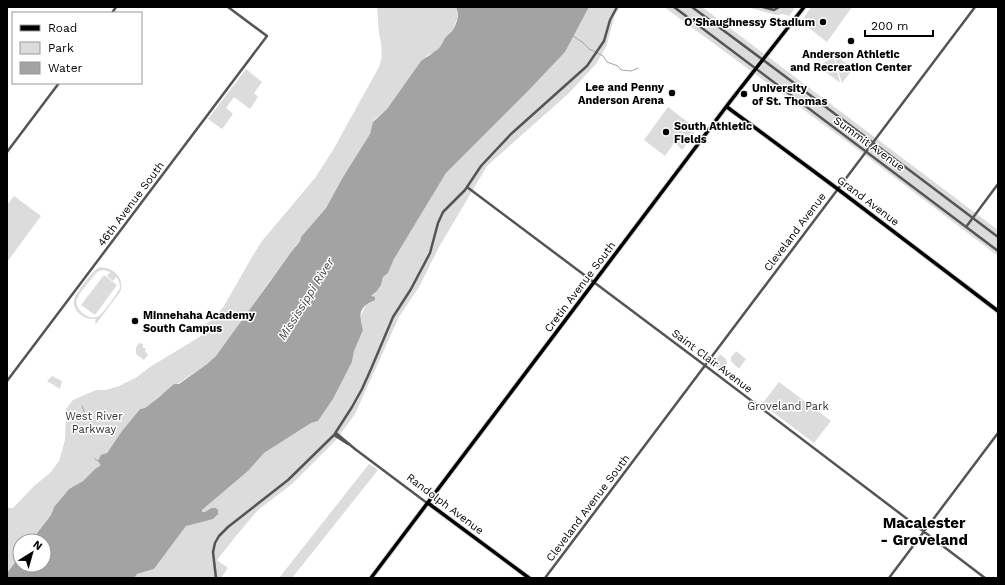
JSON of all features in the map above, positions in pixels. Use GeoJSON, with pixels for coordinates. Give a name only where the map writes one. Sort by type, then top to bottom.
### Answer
{"type":"FeatureCollection","features":[{"type":"Feature","properties":{"kind":"main road","name":"Cretin Avenue South"},"geometry":{"type":"LineString","coordinates":[[372,578],[804,7]]}},
{"type":"Feature","properties":{"kind":"main road","name":"Grand Avenue"},"geometry":{"type":"LineString","coordinates":[[727,107],[838,189],[998,311]]}},
{"type":"Feature","properties":{"kind":"main road","name":"Randolph Avenue"},"geometry":{"type":"LineString","coordinates":[[428,503],[528,578]]}},
{"type":"Feature","properties":{"kind":"street","name":"46th Avenue South"},"geometry":{"type":"LineString","coordinates":[[7,382],[267,36],[228,7]]}},
{"type":"Feature","properties":{"kind":"street"},"geometry":{"type":"LineString","coordinates":[[216,578],[213,552],[215,543],[219,536],[228,526],[288,480],[335,434],[362,389],[393,317],[411,289],[430,253],[443,212],[467,187],[481,166],[511,134],[577,75],[592,59],[601,47],[607,34],[610,20],[617,7]]}},
{"type":"Feature","properties":{"kind":"street","name":"Summit Avenue"},"geometry":{"type":"LineString","coordinates":[[674,7],[998,251]]}},
{"type":"Feature","properties":{"kind":"street","name":"Summit Avenue"},"geometry":{"type":"LineString","coordinates":[[692,7],[998,237]]}},
{"type":"Feature","properties":{"kind":"street"},"geometry":{"type":"LineString","coordinates":[[763,7],[774,10],[779,7]]}},
{"type":"Feature","properties":{"kind":"street","name":"Cleveland Avenue"},"geometry":{"type":"LineString","coordinates":[[643,448],[975,7]]}},
{"type":"Feature","properties":{"kind":"street"},"geometry":{"type":"LineString","coordinates":[[7,152],[58,84]]}},
{"type":"Feature","properties":{"kind":"street"},"geometry":{"type":"LineString","coordinates":[[966,227],[998,184]]}},
{"type":"Feature","properties":{"kind":"street","name":"Saint Clair Avenue"},"geometry":{"type":"LineString","coordinates":[[467,187],[705,365],[985,578]]}},
{"type":"Feature","properties":{"kind":"street"},"geometry":{"type":"LineString","coordinates":[[889,578],[998,433]]}},
{"type":"Feature","properties":{"kind":"street","name":"Randolph Avenue"},"geometry":{"type":"LineString","coordinates":[[335,434],[428,503]]}},
{"type":"Feature","properties":{"kind":"street","name":"Cleveland Avenue South"},"geometry":{"type":"LineString","coordinates":[[545,578],[643,448]]}},
{"type":"Feature","properties":{"kind":"green space","name":"West River Parkway"},"geometry":{"type":"Polygon","coordinates":[[[377,7],[456,7],[458,9],[457,19],[453,29],[445,38],[443,44],[434,53],[428,55],[421,61],[387,109],[374,120],[370,134],[343,177],[326,208],[301,237],[300,241],[216,356],[145,408],[140,409],[122,431],[107,453],[101,465],[83,481],[69,489],[54,507],[51,515],[37,533],[12,533],[12,566],[7,573],[7,508],[13,508],[33,487],[51,472],[59,461],[65,440],[66,409],[73,400],[96,390],[106,390],[119,386],[137,377],[150,367],[201,336],[205,331],[200,328],[214,318],[224,306],[262,241],[315,178],[333,150],[379,67],[382,50],[377,7]]]}},
{"type":"Feature","properties":{"kind":"green space"},"geometry":{"type":"Polygon","coordinates":[[[589,7],[620,7],[615,15],[606,47],[596,64],[568,94],[487,166],[439,247],[419,287],[399,317],[355,414],[336,440],[292,484],[258,510],[236,536],[217,560],[228,568],[221,578],[134,578],[137,574],[154,569],[186,526],[203,521],[218,510],[216,508],[211,508],[205,512],[202,512],[202,510],[248,471],[264,453],[311,423],[318,421],[333,399],[352,362],[354,351],[363,330],[359,319],[366,305],[372,302],[371,296],[381,285],[383,277],[388,273],[394,259],[446,173],[565,52],[589,7]]]}},
{"type":"Feature","properties":{"kind":"green space"},"geometry":{"type":"Polygon","coordinates":[[[664,7],[702,7],[998,230],[998,256],[861,152],[664,7]]]}},
{"type":"Feature","properties":{"kind":"green space"},"geometry":{"type":"Polygon","coordinates":[[[747,7],[795,8],[789,16],[783,14],[776,15],[747,7]]]}},
{"type":"Feature","properties":{"kind":"green space","name":"O’Shaughnessy Stadium"},"geometry":{"type":"Polygon","coordinates":[[[811,7],[852,7],[827,42],[805,25],[804,18],[811,7]]]}},
{"type":"Feature","properties":{"kind":"green space"},"geometry":{"type":"Polygon","coordinates":[[[832,53],[836,66],[821,67],[820,66],[823,63],[828,61],[828,56],[832,53]]]}},
{"type":"Feature","properties":{"kind":"green space"},"geometry":{"type":"Polygon","coordinates":[[[834,54],[851,68],[839,68],[837,66],[834,54]]]}},
{"type":"Feature","properties":{"kind":"green space"},"geometry":{"type":"Polygon","coordinates":[[[821,68],[830,68],[837,71],[840,83],[821,68]]]}},
{"type":"Feature","properties":{"kind":"green space"},"geometry":{"type":"Polygon","coordinates":[[[839,68],[853,69],[842,83],[838,70],[839,68]]]}},
{"type":"Feature","properties":{"kind":"green space"},"geometry":{"type":"Polygon","coordinates":[[[246,69],[262,82],[254,93],[258,97],[250,109],[234,97],[226,108],[233,114],[222,129],[208,119],[246,69]]]}},
{"type":"Feature","properties":{"kind":"green space","name":"South Athletic Fields"},"geometry":{"type":"Polygon","coordinates":[[[668,107],[689,123],[686,127],[695,133],[682,150],[675,142],[665,156],[644,140],[668,107]]]}},
{"type":"Feature","properties":{"kind":"green space"},"geometry":{"type":"Polygon","coordinates":[[[14,196],[41,216],[7,262],[7,205],[14,196]]]}},
{"type":"Feature","properties":{"kind":"green space"},"geometry":{"type":"Polygon","coordinates":[[[98,268],[103,268],[113,271],[121,282],[120,292],[96,324],[96,319],[84,317],[78,312],[74,305],[75,298],[80,289],[98,268]],[[104,270],[99,271],[83,289],[76,303],[77,307],[83,314],[91,317],[99,316],[113,299],[120,288],[119,281],[116,277],[113,281],[107,276],[110,272],[104,270]]]}},
{"type":"Feature","properties":{"kind":"green space"},"geometry":{"type":"Polygon","coordinates":[[[104,275],[117,285],[95,315],[81,305],[104,275]]]}},
{"type":"Feature","properties":{"kind":"green space"},"geometry":{"type":"Polygon","coordinates":[[[139,343],[143,344],[143,348],[146,348],[145,351],[148,355],[144,360],[136,354],[136,348],[139,343]]]}},
{"type":"Feature","properties":{"kind":"green space"},"geometry":{"type":"Polygon","coordinates":[[[736,351],[746,359],[739,369],[731,361],[731,357],[736,351]]]}},
{"type":"Feature","properties":{"kind":"green space"},"geometry":{"type":"Polygon","coordinates":[[[720,354],[726,359],[727,363],[724,371],[735,376],[731,380],[722,373],[723,371],[714,365],[720,354]]]}},
{"type":"Feature","properties":{"kind":"green space"},"geometry":{"type":"Polygon","coordinates":[[[52,376],[62,381],[60,389],[47,381],[52,376]]]}},
{"type":"Feature","properties":{"kind":"green space","name":"Groveland Park"},"geometry":{"type":"Polygon","coordinates":[[[779,382],[831,421],[814,443],[762,404],[779,382]]]}},
{"type":"Feature","properties":{"kind":"green space"},"geometry":{"type":"Polygon","coordinates":[[[369,464],[378,470],[292,578],[279,578],[369,464]]]}},
{"type":"Feature","properties":{"kind":"water","name":"Mississippi River"},"geometry":{"type":"Polygon","coordinates":[[[456,7],[589,7],[565,52],[446,173],[394,259],[388,273],[383,277],[381,285],[371,296],[375,297],[375,300],[367,304],[361,311],[360,317],[363,330],[354,351],[352,362],[333,399],[318,421],[311,423],[264,453],[248,471],[202,510],[202,512],[205,512],[211,508],[216,508],[218,510],[218,514],[213,519],[186,526],[154,569],[137,574],[134,578],[7,578],[7,573],[12,566],[12,573],[52,573],[52,533],[37,533],[51,515],[54,507],[69,489],[83,481],[101,465],[98,461],[101,455],[107,453],[122,431],[140,409],[145,408],[174,384],[179,384],[216,356],[300,241],[301,237],[326,208],[343,177],[370,134],[373,122],[387,109],[421,61],[439,48],[445,38],[452,31],[457,19],[456,7]]]}},
{"type":"Feature","properties":{"kind":"waterway"},"geometry":{"type":"LineString","coordinates":[[573,36],[590,50],[603,56],[607,62],[618,66],[621,70],[631,71],[638,68]]}},
{"type":"Feature","properties":{"kind":"waterway"},"geometry":{"type":"LineString","coordinates":[[82,406],[85,414]]}},
{"type":"Feature","properties":{"kind":"waterway"},"geometry":{"type":"LineString","coordinates":[[95,459],[100,462]]}},
{"type":"Feature","properties":{"kind":"place","name":"O’Shaughnessy Stadium"},"geometry":{"type":"Point","coordinates":[823,22]}},
{"type":"Feature","properties":{"kind":"place","name":"Anderson Athletic and Recreation Center"},"geometry":{"type":"Point","coordinates":[851,41]}},
{"type":"Feature","properties":{"kind":"place","name":"Lee and Penny Anderson Arena"},"geometry":{"type":"Point","coordinates":[672,93]}},
{"type":"Feature","properties":{"kind":"place","name":"University of St. Thomas"},"geometry":{"type":"Point","coordinates":[744,94]}},
{"type":"Feature","properties":{"kind":"place","name":"South Athletic Fields"},"geometry":{"type":"Point","coordinates":[666,132]}},
{"type":"Feature","properties":{"kind":"place","name":"Minnehaha Academy South Campus"},"geometry":{"type":"Point","coordinates":[135,321]}},
{"type":"Feature","properties":{"kind":"district","name":"Macalester - Groveland"},"geometry":{"type":"Point","coordinates":[924,532]}}]}
